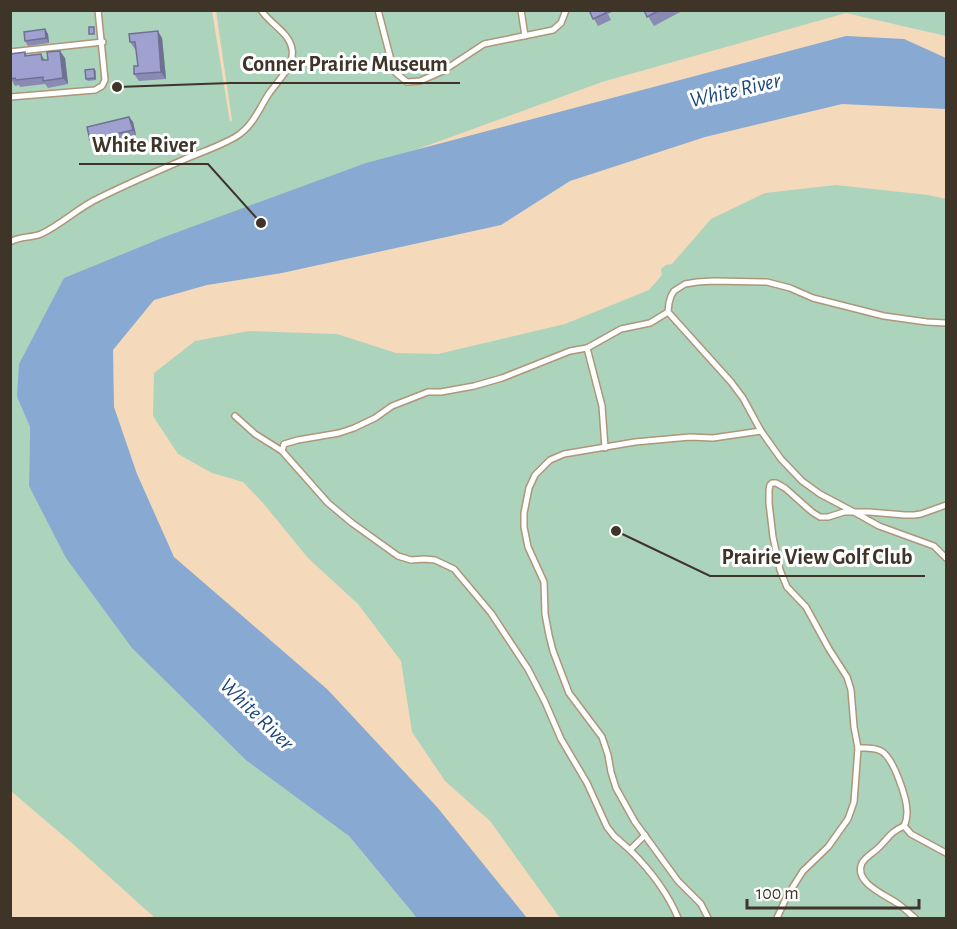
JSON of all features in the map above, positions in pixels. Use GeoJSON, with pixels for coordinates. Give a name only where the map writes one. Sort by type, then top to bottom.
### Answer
{"type":"FeatureCollection","features":[{"type":"Feature","properties":{"kind":"lane"},"geometry":{"type":"LineString","coordinates":[[10,98],[95,90],[102,86],[105,80],[99,10]]}},
{"type":"Feature","properties":{"kind":"lane"},"geometry":{"type":"LineString","coordinates":[[10,232],[13,240],[41,234],[95,200],[225,142],[248,127],[255,120],[268,95],[291,62],[292,56],[292,48],[285,34],[269,21],[261,10]]}},
{"type":"Feature","properties":{"kind":"lane"},"geometry":{"type":"LineString","coordinates":[[378,10],[392,64],[396,73],[407,82],[420,81],[443,71],[484,44],[553,30],[561,23],[566,10]]}},
{"type":"Feature","properties":{"kind":"lane"},"geometry":{"type":"LineString","coordinates":[[521,10],[525,36]]}},
{"type":"Feature","properties":{"kind":"lane"},"geometry":{"type":"LineString","coordinates":[[10,52],[102,42]]}},
{"type":"Feature","properties":{"kind":"lane"},"geometry":{"type":"LineString","coordinates":[[946,322],[927,322],[884,316],[813,298],[778,285],[756,282],[714,281],[685,284],[674,291],[668,312],[731,382],[743,398],[771,447],[802,481],[820,494],[879,526],[934,546],[946,558]]}},
{"type":"Feature","properties":{"kind":"lane"},"geometry":{"type":"LineString","coordinates":[[282,451],[284,444],[354,428],[375,418],[392,406],[428,392],[441,392],[492,381],[570,351],[587,348],[621,330],[650,323],[668,312]]}},
{"type":"Feature","properties":{"kind":"lane"},"geometry":{"type":"LineString","coordinates":[[587,348],[602,406],[605,448]]}},
{"type":"Feature","properties":{"kind":"lane"},"geometry":{"type":"LineString","coordinates":[[235,416],[255,434],[282,451],[328,503],[398,556],[411,561],[435,560],[454,568],[491,613],[528,669],[607,827],[661,885],[678,918]]}},
{"type":"Feature","properties":{"kind":"lane"},"geometry":{"type":"LineString","coordinates":[[708,918],[701,904],[678,881],[630,813],[616,788],[602,737],[574,700],[565,683],[549,635],[545,614],[544,582],[528,547],[524,513],[535,475],[544,465],[564,454],[635,442],[690,436],[713,438],[761,431]]}},
{"type":"Feature","properties":{"kind":"lane"},"geometry":{"type":"LineString","coordinates":[[777,918],[787,896],[803,871],[828,847],[848,819],[854,802],[858,748],[851,690],[847,677],[806,607],[788,587],[780,570],[770,514],[770,485],[776,483],[785,488],[820,517],[844,512],[905,516],[921,514],[946,505]]}},
{"type":"Feature","properties":{"kind":"lane"},"geometry":{"type":"LineString","coordinates":[[858,748],[869,747],[882,751],[892,761],[907,805],[904,826]]}},
{"type":"Feature","properties":{"kind":"lane"},"geometry":{"type":"LineString","coordinates":[[904,826],[911,834],[946,854]]}},
{"type":"Feature","properties":{"kind":"lane"},"geometry":{"type":"LineString","coordinates":[[904,826],[894,831],[878,849],[863,861],[861,871],[872,888],[896,902],[915,918]]}},
{"type":"Feature","properties":{"kind":"lane"},"geometry":{"type":"LineString","coordinates":[[630,850],[645,835]]}},
{"type":"Feature","properties":{"kind":"green space"},"geometry":{"type":"Polygon","coordinates":[[[11,11],[212,11],[230,122],[232,120],[216,11],[946,11],[946,36],[846,13],[602,82],[64,278],[17,397],[30,427],[29,486],[349,836],[417,918],[155,918],[11,791],[11,11]]]}},
{"type":"Feature","properties":{"kind":"green space"},"geometry":{"type":"Polygon","coordinates":[[[836,185],[946,199],[946,918],[560,918],[490,821],[445,781],[412,732],[401,661],[358,604],[308,558],[243,482],[212,473],[178,454],[153,416],[154,373],[195,341],[249,331],[337,334],[396,353],[438,354],[565,324],[649,290],[662,275],[661,269],[672,264],[711,219],[765,193],[836,185]]]}},
{"type":"Feature","properties":{"kind":"water"},"geometry":{"type":"Polygon","coordinates":[[[846,36],[904,39],[946,58],[946,109],[842,104],[705,137],[570,181],[501,225],[282,273],[207,285],[154,300],[113,350],[114,407],[137,474],[174,557],[328,690],[437,807],[527,918],[417,918],[349,836],[246,760],[132,648],[66,558],[29,486],[30,427],[17,397],[19,364],[64,278],[167,236],[366,163],[846,36]]]}},
{"type":"Feature","properties":{"kind":"building"},"geometry":{"type":"Polygon","coordinates":[[[589,10],[605,10],[606,13],[593,19],[589,10]]]}},
{"type":"Feature","properties":{"kind":"building"},"geometry":{"type":"Polygon","coordinates":[[[644,10],[660,10],[647,17],[644,10]]]}},
{"type":"Feature","properties":{"kind":"building"},"geometry":{"type":"Polygon","coordinates":[[[89,27],[94,27],[94,34],[89,34],[89,27]]]}},
{"type":"Feature","properties":{"kind":"building"},"geometry":{"type":"Polygon","coordinates":[[[45,29],[46,38],[25,41],[24,32],[45,29]]]}},
{"type":"Feature","properties":{"kind":"building"},"geometry":{"type":"Polygon","coordinates":[[[158,31],[161,72],[134,74],[134,66],[138,66],[135,42],[130,42],[129,34],[158,31]]]}},
{"type":"Feature","properties":{"kind":"building"},"geometry":{"type":"Polygon","coordinates":[[[60,51],[63,78],[43,81],[43,77],[11,79],[10,54],[25,52],[25,56],[41,54],[42,60],[48,60],[47,52],[60,51]]]}},
{"type":"Feature","properties":{"kind":"building"},"geometry":{"type":"Polygon","coordinates":[[[94,69],[95,78],[86,79],[85,70],[94,69]]]}},
{"type":"Feature","properties":{"kind":"building"},"geometry":{"type":"Polygon","coordinates":[[[129,117],[133,130],[90,140],[87,127],[129,117]]]}},
{"type":"Feature","properties":{"kind":"place","name":"Conner Prairie Museum"},"geometry":{"type":"Point","coordinates":[117,87]}},
{"type":"Feature","properties":{"kind":"place","name":"White River"},"geometry":{"type":"Point","coordinates":[261,223]}},
{"type":"Feature","properties":{"kind":"place","name":"Prairie View Golf Club"},"geometry":{"type":"Point","coordinates":[616,531]}}]}
